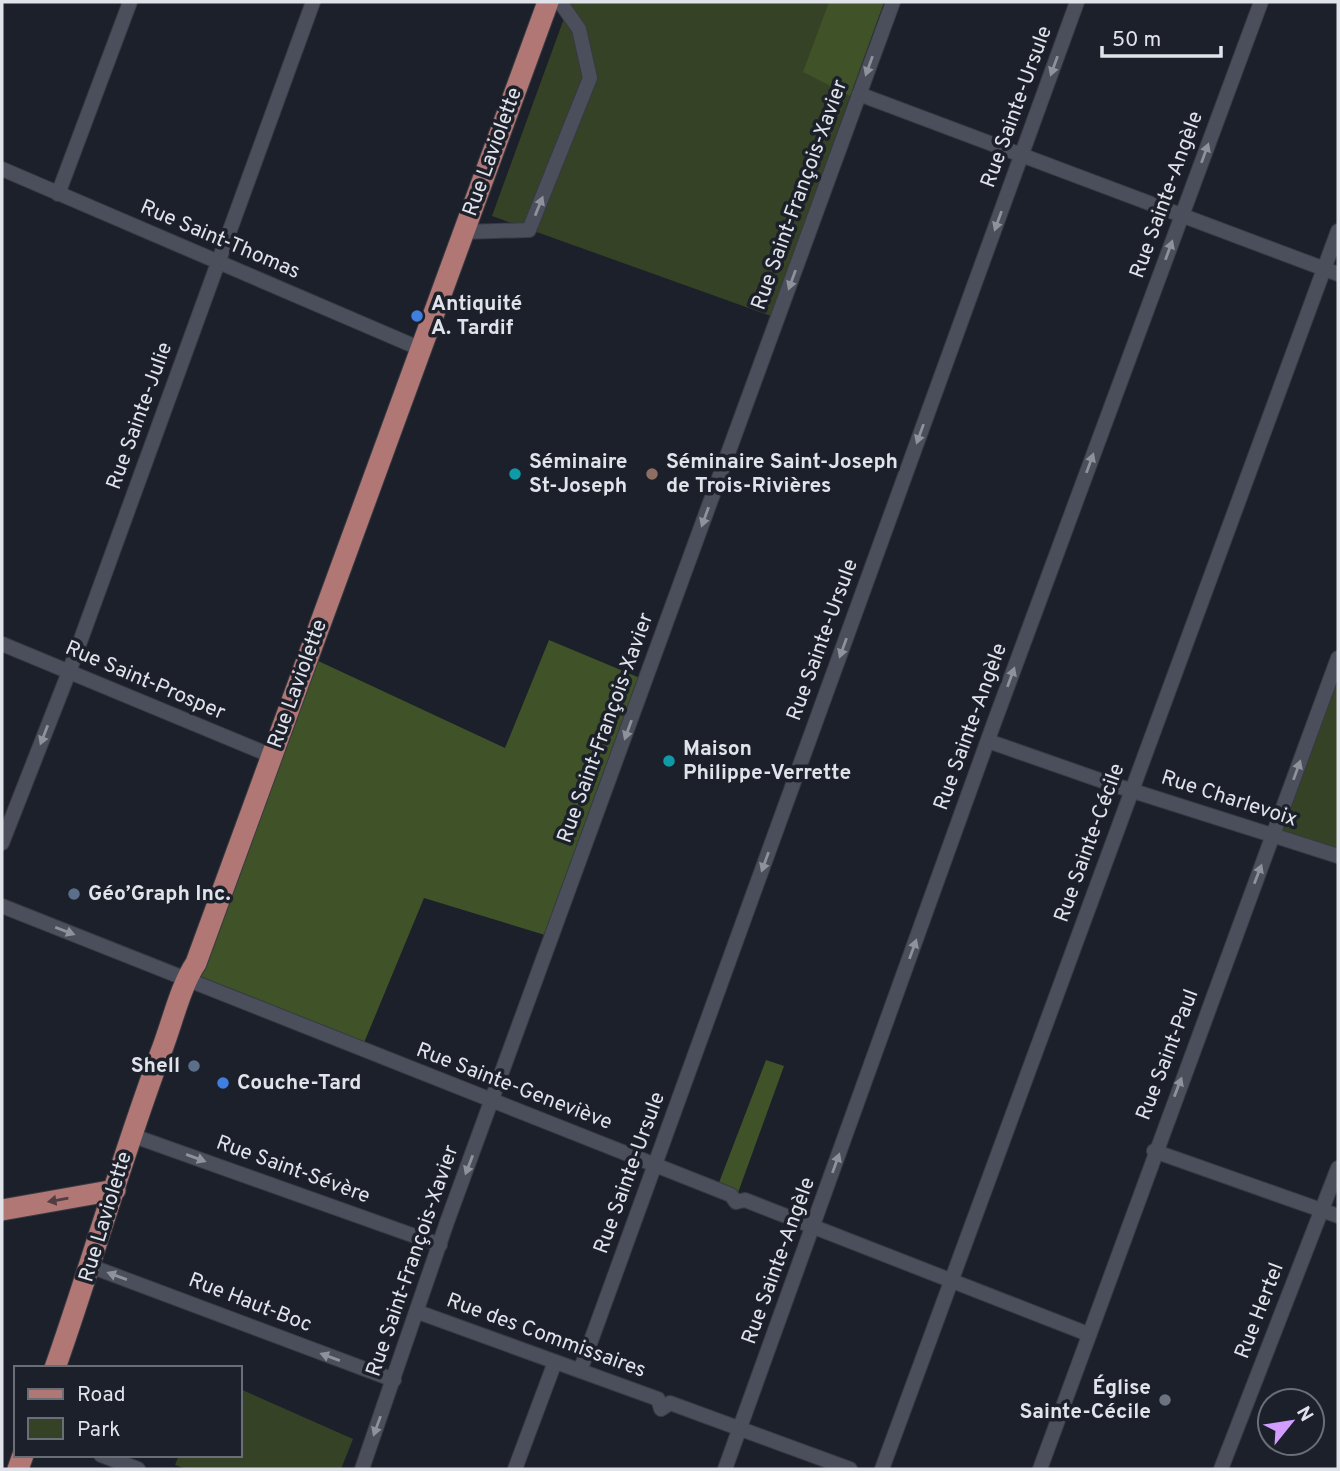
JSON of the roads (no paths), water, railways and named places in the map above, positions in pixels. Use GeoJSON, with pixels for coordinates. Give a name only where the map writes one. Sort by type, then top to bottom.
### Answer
{"type":"FeatureCollection","features":[{"type":"Feature","properties":{"kind":"main road","name":"Rue Laviolette"},"geometry":{"type":"LineString","coordinates":[[56,1366],[131,1135],[181,1002],[186,977],[195,963],[272,756],[548,2]]}},
{"type":"Feature","properties":{"kind":"main road"},"geometry":{"type":"LineString","coordinates":[[2,1210],[115,1190]]}},
{"type":"Feature","properties":{"kind":"street"},"geometry":{"type":"LineString","coordinates":[[58,194],[130,2]]}},
{"type":"Feature","properties":{"kind":"street","name":"Rue Sainte-Julie"},"geometry":{"type":"LineString","coordinates":[[2,843],[69,672],[313,2]]}},
{"type":"Feature","properties":{"kind":"street"},"geometry":{"type":"LineString","coordinates":[[463,232],[529,230],[590,78],[579,29],[560,2]]}},
{"type":"Feature","properties":{"kind":"street","name":"Rue Saint-François-Xavier"},"geometry":{"type":"LineString","coordinates":[[362,1469],[440,1245],[892,2]]}},
{"type":"Feature","properties":{"kind":"street","name":"Rue Sainte-Ursule"},"geometry":{"type":"LineString","coordinates":[[580,1371],[1077,2]]}},
{"type":"Feature","properties":{"kind":"street","name":"Rue Sainte-Angèle"},"geometry":{"type":"LineString","coordinates":[[725,1469],[988,741],[1261,2]]}},
{"type":"Feature","properties":{"kind":"street"},"geometry":{"type":"LineString","coordinates":[[859,94],[1100,186],[1105,185],[1109,190],[1331,271]]}},
{"type":"Feature","properties":{"kind":"street","name":"Rue Saint-Thomas"},"geometry":{"type":"LineString","coordinates":[[2,169],[421,349]]}},
{"type":"Feature","properties":{"kind":"street","name":"Rue Sainte-Cécile"},"geometry":{"type":"LineString","coordinates":[[882,1469],[1132,790],[1331,271],[1338,231]]}},
{"type":"Feature","properties":{"kind":"street","name":"Rue Saint-Prosper"},"geometry":{"type":"LineString","coordinates":[[2,644],[272,756]]}},
{"type":"Feature","properties":{"kind":"street","name":"Rue Saint-Paul"},"geometry":{"type":"LineString","coordinates":[[1040,1469],[1154,1151],[1338,658]]}},
{"type":"Feature","properties":{"kind":"street","name":"Rue Charlevoix"},"geometry":{"type":"LineString","coordinates":[[988,741],[1338,856]]}},
{"type":"Feature","properties":{"kind":"street","name":"Rue Sainte-Geneviève"},"geometry":{"type":"LineString","coordinates":[[2,906],[731,1195],[736,1202],[745,1200],[1088,1334]]}},
{"type":"Feature","properties":{"kind":"street","name":"Rue Saint-Sévère"},"geometry":{"type":"LineString","coordinates":[[131,1135],[440,1245]]}},
{"type":"Feature","properties":{"kind":"street"},"geometry":{"type":"LineString","coordinates":[[1154,1151],[1338,1216]]}},
{"type":"Feature","properties":{"kind":"street","name":"Rue Hertel"},"geometry":{"type":"LineString","coordinates":[[1221,1469],[1338,1168]]}},
{"type":"Feature","properties":{"kind":"street","name":"Rue Haut-Boc"},"geometry":{"type":"LineString","coordinates":[[90,1266],[394,1380]]}},
{"type":"Feature","properties":{"kind":"street","name":"Rue des Commissaires"},"geometry":{"type":"LineString","coordinates":[[418,1312],[658,1399],[661,1409],[670,1403],[850,1469]]}},
{"type":"Feature","properties":{"kind":"street"},"geometry":{"type":"LineString","coordinates":[[515,1469],[555,1362]]}},
{"type":"Feature","properties":{"kind":"street"},"geometry":{"type":"LineString","coordinates":[[106,1457],[138,1469]]}},
{"type":"Feature","properties":{"kind":"place","name":"Antiquité A. Tardif"},"geometry":{"type":"Point","coordinates":[417,316]}},
{"type":"Feature","properties":{"kind":"place","name":"Séminaire St-Joseph"},"geometry":{"type":"Point","coordinates":[515,474]}},
{"type":"Feature","properties":{"kind":"place","name":"Séminaire Saint-Joseph de Trois‑Rivières"},"geometry":{"type":"Point","coordinates":[652,474]}},
{"type":"Feature","properties":{"kind":"place","name":"Maison Philippe-Verrette"},"geometry":{"type":"Point","coordinates":[669,761]}},
{"type":"Feature","properties":{"kind":"place","name":"Géo’Graph Inc."},"geometry":{"type":"Point","coordinates":[74,894]}},
{"type":"Feature","properties":{"kind":"place","name":"Shell"},"geometry":{"type":"Point","coordinates":[194,1066]}},
{"type":"Feature","properties":{"kind":"place","name":"Couche-Tard"},"geometry":{"type":"Point","coordinates":[223,1083]}},
{"type":"Feature","properties":{"kind":"place","name":"Église Sainte-Cécile"},"geometry":{"type":"Point","coordinates":[1165,1400]}}]}
